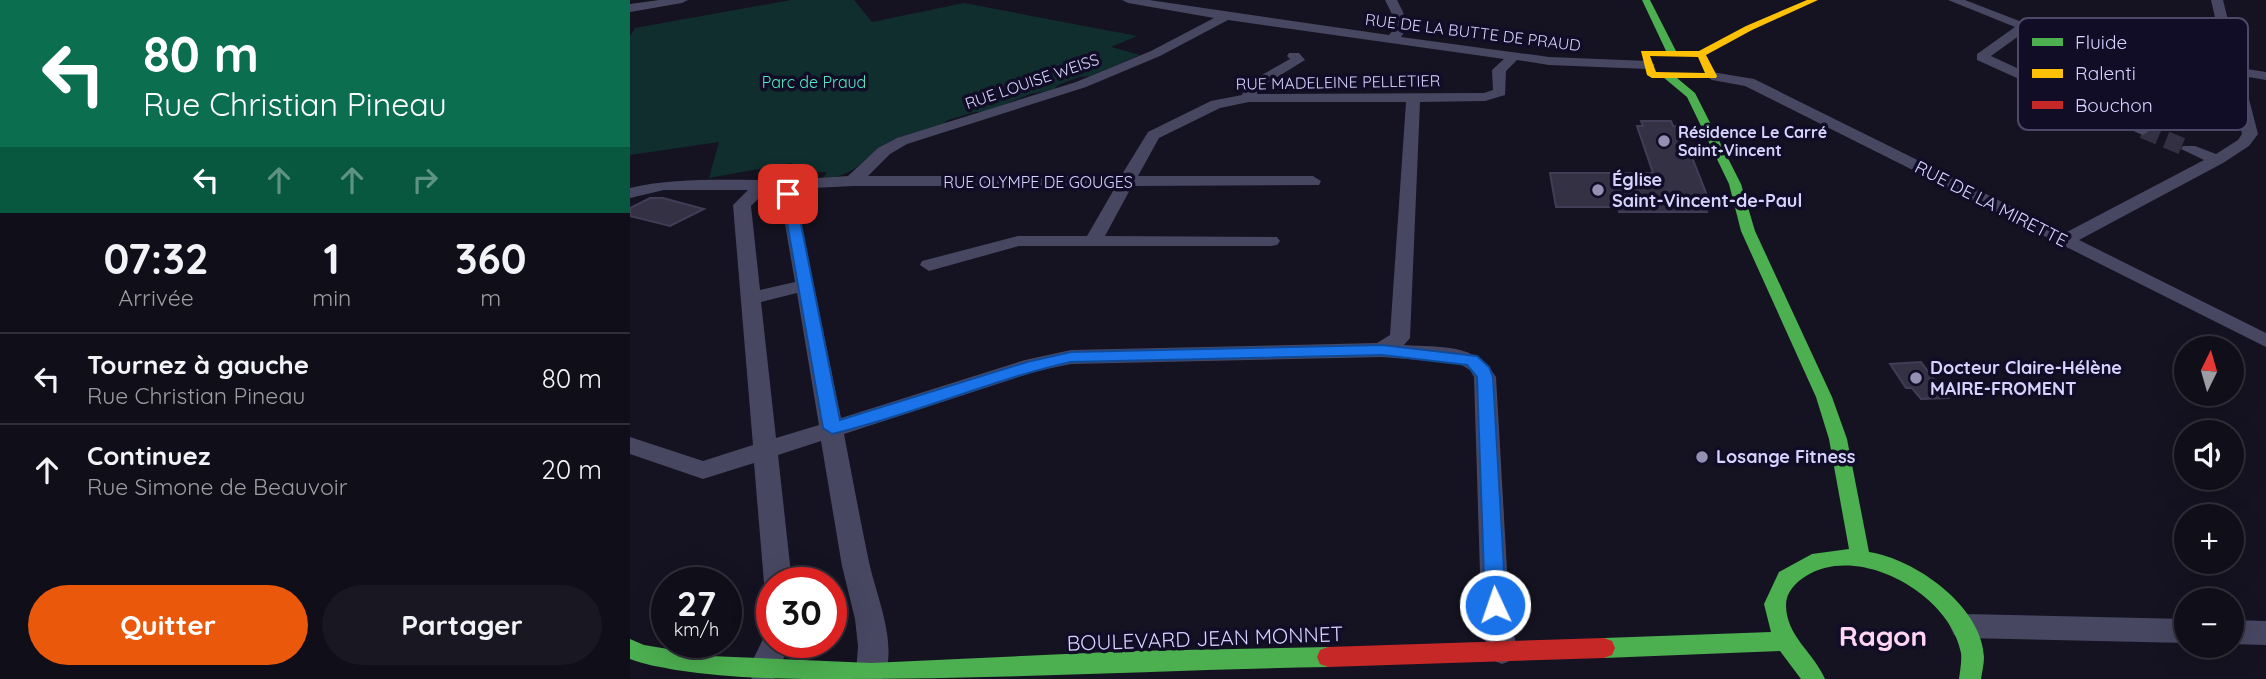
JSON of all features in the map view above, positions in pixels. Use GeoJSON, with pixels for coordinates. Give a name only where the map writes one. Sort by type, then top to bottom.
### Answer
{"type":"FeatureCollection","features":[{"type":"Feature","properties":{"kind":"main road"},"geometry":{"type":"LineString","coordinates":[[1646,0],[1672,54]]}},
{"type":"Feature","properties":{"kind":"main road"},"geometry":{"type":"LineString","coordinates":[[1701,54],[1712,76],[1652,75],[1644,53],[1701,54],[1749,28],[1814,0]]}},
{"type":"Feature","properties":{"kind":"main road"},"geometry":{"type":"LineString","coordinates":[[1667,75],[1691,95],[1735,184],[1748,231],[1824,397],[1838,439],[1860,557]]}},
{"type":"Feature","properties":{"kind":"main road"},"geometry":{"type":"LineString","coordinates":[[1691,95],[1695,83],[1693,76]]}},
{"type":"Feature","properties":{"kind":"main road"},"geometry":{"type":"LineString","coordinates":[[1814,679],[1797,662],[1783,641],[1776,619],[1776,599],[1783,582],[1796,569],[1814,560],[1835,555],[1884,562],[1931,588],[1950,606],[1964,626],[1973,648],[1974,671],[1970,679]]}},
{"type":"Feature","properties":{"kind":"main road","name":"BOULEVARD JEAN MONNET"},"geometry":{"type":"LineString","coordinates":[[630,649],[642,654],[710,666],[833,676],[1131,661],[1783,641]]}},
{"type":"Feature","properties":{"kind":"street"},"geometry":{"type":"LineString","coordinates":[[630,8],[682,0]]}},
{"type":"Feature","properties":{"kind":"street","name":"RUE DE LA BUTTE DE PRAUD"},"geometry":{"type":"LineString","coordinates":[[1128,0],[1514,56],[1588,64],[1648,65]]}},
{"type":"Feature","properties":{"kind":"street"},"geometry":{"type":"LineString","coordinates":[[1391,0],[1400,29],[1392,39]]}},
{"type":"Feature","properties":{"kind":"street"},"geometry":{"type":"LineString","coordinates":[[1954,0],[2018,23]]}},
{"type":"Feature","properties":{"kind":"street"},"geometry":{"type":"LineString","coordinates":[[2217,0],[2221,18]]}},
{"type":"Feature","properties":{"kind":"street","name":"RUE LOUISE WEISS"},"geometry":{"type":"LineString","coordinates":[[853,181],[884,151],[902,141],[1031,102],[1096,79],[1154,55],[1226,16]]}},
{"type":"Feature","properties":{"kind":"street"},"geometry":{"type":"LineString","coordinates":[[2018,31],[1982,57],[2018,73]]}},
{"type":"Feature","properties":{"kind":"street"},"geometry":{"type":"LineString","coordinates":[[1248,98],[1251,87],[1298,60],[1294,56]]}},
{"type":"Feature","properties":{"kind":"street","name":"RUE MADELEINE PELLETIER"},"geometry":{"type":"LineString","coordinates":[[1092,242],[1153,135],[1216,104],[1248,98],[1494,95],[1500,92],[1499,70],[1514,56]]}},
{"type":"Feature","properties":{"kind":"street"},"geometry":{"type":"LineString","coordinates":[[2248,75],[2266,76]]}},
{"type":"Feature","properties":{"kind":"street","name":"RUE DE LA MIRETTE"},"geometry":{"type":"LineString","coordinates":[[1712,76],[1749,82],[2266,341]]}},
{"type":"Feature","properties":{"kind":"street"},"geometry":{"type":"LineString","coordinates":[[2248,77],[2266,82]]}},
{"type":"Feature","properties":{"kind":"street"},"geometry":{"type":"LineString","coordinates":[[1382,350],[1400,338],[1413,98]]}},
{"type":"Feature","properties":{"kind":"street"},"geometry":{"type":"LineString","coordinates":[[2064,241],[2217,160],[2244,143],[2250,134],[2248,126]]}},
{"type":"Feature","properties":{"kind":"street"},"geometry":{"type":"LineString","coordinates":[[2189,149],[2217,160]]}},
{"type":"Feature","properties":{"kind":"street","name":"RUE OLYMPE DE GOUGES"},"geometry":{"type":"LineString","coordinates":[[630,193],[680,184],[764,185],[853,181],[1313,181]]}},
{"type":"Feature","properties":{"kind":"street"},"geometry":{"type":"LineString","coordinates":[[776,567],[742,203],[764,185],[788,192],[856,566],[871,625],[874,653],[871,673]]}},
{"type":"Feature","properties":{"kind":"street"},"geometry":{"type":"LineString","coordinates":[[929,265],[1018,241],[1271,241]]}},
{"type":"Feature","properties":{"kind":"street"},"geometry":{"type":"LineString","coordinates":[[749,299],[805,285]]}},
{"type":"Feature","properties":{"kind":"street"},"geometry":{"type":"LineString","coordinates":[[630,445],[703,470],[1033,365],[1071,357],[1382,350],[1462,357],[1472,360],[1483,370],[1495,605],[1502,651]]}},
{"type":"Feature","properties":{"kind":"street"},"geometry":{"type":"LineString","coordinates":[[1964,626],[2174,632]]}},
{"type":"Feature","properties":{"kind":"street"},"geometry":{"type":"LineString","coordinates":[[2244,632],[2266,633]]}},
{"type":"Feature","properties":{"kind":"street"},"geometry":{"type":"LineString","coordinates":[[763,670],[769,658]]}},
{"type":"Feature","properties":{"kind":"green space","name":"Parc de Praud"},"geometry":{"type":"Polygon","coordinates":[[[791,0],[854,0],[872,22],[964,3],[1137,36],[1111,47],[1140,55],[1090,76],[1058,85],[1054,90],[1030,94],[986,112],[975,112],[948,120],[942,125],[895,139],[879,148],[853,170],[835,177],[822,179],[827,172],[807,172],[794,179],[792,163],[709,178],[719,142],[630,155],[630,36],[635,28],[791,0]]]}},
{"type":"Feature","properties":{"kind":"building"},"geometry":{"type":"Polygon","coordinates":[[[1641,121],[1671,121],[1673,126],[1680,127],[1710,203],[1704,203],[1707,212],[1619,212],[1618,207],[1556,207],[1550,173],[1653,173],[1637,126],[1643,126],[1641,121]]]}},
{"type":"Feature","properties":{"kind":"building"},"geometry":{"type":"Polygon","coordinates":[[[650,198],[663,198],[704,209],[670,226],[630,216],[630,208],[650,198]]]}},
{"type":"Feature","properties":{"kind":"building","name":"Docteur Claire-Hélène MAIRE-FROMENT"},"geometry":{"type":"Polygon","coordinates":[[[1921,362],[1948,398],[1921,399],[1912,388],[1906,388],[1890,364],[1921,362]]]}},
{"type":"Feature","properties":{"kind":"tunnel"},"geometry":{"type":"LineString","coordinates":[[2143,130],[2189,149]]}},
{"type":"Feature","properties":{"kind":"traffic: fast"},"geometry":{"type":"LineString","coordinates":[[1646,0],[1672,53]]}},
{"type":"Feature","properties":{"kind":"traffic: fast"},"geometry":{"type":"LineString","coordinates":[[1667,75],[1691,95],[1699,110],[1735,184],[1748,231],[1824,397],[1838,439],[1860,557]]}},
{"type":"Feature","properties":{"kind":"traffic: fast"},"geometry":{"type":"LineString","coordinates":[[1814,679],[1783,638],[1775,604],[1786,578],[1812,562],[1846,557],[1885,563],[1925,584],[1959,619],[1967,633],[1973,656],[1970,679]]}},
{"type":"Feature","properties":{"kind":"traffic: fast"},"geometry":{"type":"LineString","coordinates":[[1604,648],[1783,641]]}},
{"type":"Feature","properties":{"kind":"traffic: fast"},"geometry":{"type":"LineString","coordinates":[[630,649],[642,654],[710,666],[871,673],[1131,661],[1328,657]]}},
{"type":"Feature","properties":{"kind":"traffic: slow"},"geometry":{"type":"LineString","coordinates":[[1701,54],[1712,76],[1652,75],[1644,53],[1701,54],[1749,28],[1814,0]]}},
{"type":"Feature","properties":{"kind":"traffic: jam"},"geometry":{"type":"LineString","coordinates":[[1328,657],[1604,648]]}},
{"type":"Feature","properties":{"kind":"place","name":"Résidence Le Carré Saint-Vincent"},"geometry":{"type":"Point","coordinates":[1664,141]}},
{"type":"Feature","properties":{"kind":"place","name":"Église Saint-Vincent-de-Paul"},"geometry":{"type":"Point","coordinates":[1598,190]}},
{"type":"Feature","properties":{"kind":"place","name":"Docteur Claire-Hélène MAIRE-FROMENT"},"geometry":{"type":"Point","coordinates":[1916,378]}},
{"type":"Feature","properties":{"kind":"place","name":"Losange Fitness"},"geometry":{"type":"Point","coordinates":[1702,457]}},
{"type":"Feature","properties":{"kind":"district","name":"Ragon"},"geometry":{"type":"Point","coordinates":[1883,636]}},
{"type":"Feature","properties":{"kind":"route"},"geometry":{"type":"LineString","coordinates":[[788,194],[832,428],[866,420],[1033,365],[1071,357],[1382,350],[1416,355],[1449,355],[1472,360],[1483,370],[1485,377],[1495,605]]}}]}
